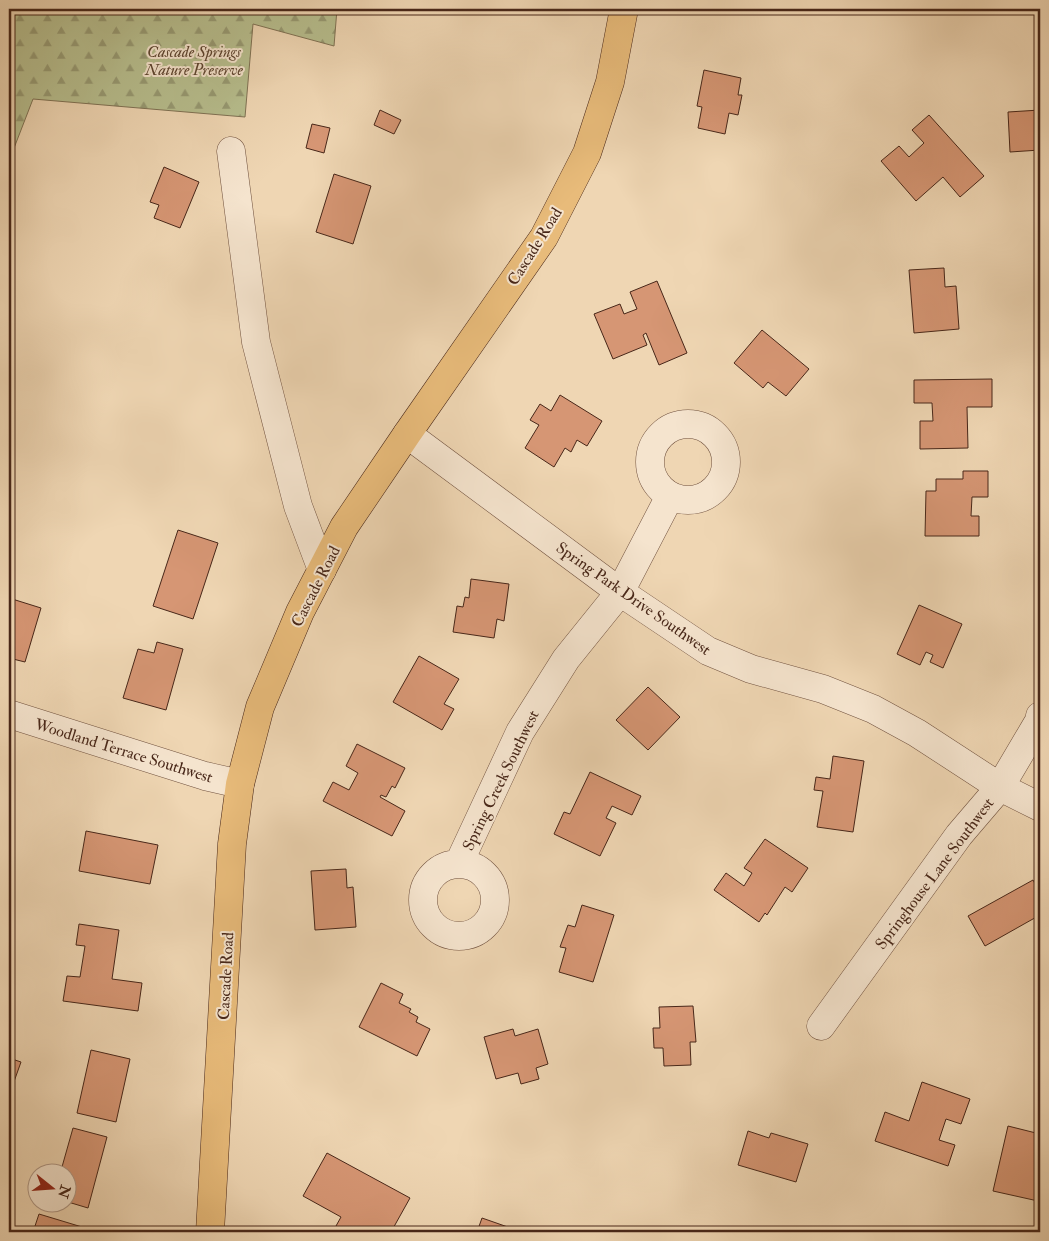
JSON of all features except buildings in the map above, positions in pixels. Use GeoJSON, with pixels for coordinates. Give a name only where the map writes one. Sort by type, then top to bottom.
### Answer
{"type":"FeatureCollection","features":[{"type":"Feature","properties":{"kind":"main road","name":"Cascade Road"},"geometry":{"type":"LineString","coordinates":[[210,1232],[232,844],[240,784],[260,707],[300,612],[344,528],[544,237],[587,153],[610,82],[624,9]]}},
{"type":"Feature","properties":{"kind":"street"},"geometry":{"type":"LineString","coordinates":[[231,151],[256,342],[298,506],[322,570]]}},
{"type":"Feature","properties":{"kind":"street","name":"Spring Park Drive Southwest"},"geometry":{"type":"LineString","coordinates":[[407,434],[620,592],[708,651],[751,669],[823,689],[873,709],[917,733],[1000,787],[1040,807]]}},
{"type":"Feature","properties":{"kind":"street","name":"Spring Creek Southwest"},"geometry":{"type":"LineString","coordinates":[[459,863],[520,732],[566,659],[620,592],[670,496]]}},
{"type":"Feature","properties":{"kind":"street","name":"Woodland Terrace Southwest"},"geometry":{"type":"LineString","coordinates":[[9,714],[205,776],[240,784]]}},
{"type":"Feature","properties":{"kind":"street","name":"Springhouse Lane Southwest"},"geometry":{"type":"LineString","coordinates":[[821,1026],[959,835],[1000,787],[1039,721],[1040,716]]}},
{"type":"Feature","properties":{"kind":"green space","name":"Cascade Springs Nature Preserve"},"geometry":{"type":"Polygon","coordinates":[[[9,9],[337,9],[334,46],[253,24],[245,117],[33,99],[9,161],[9,9]]]}}]}
